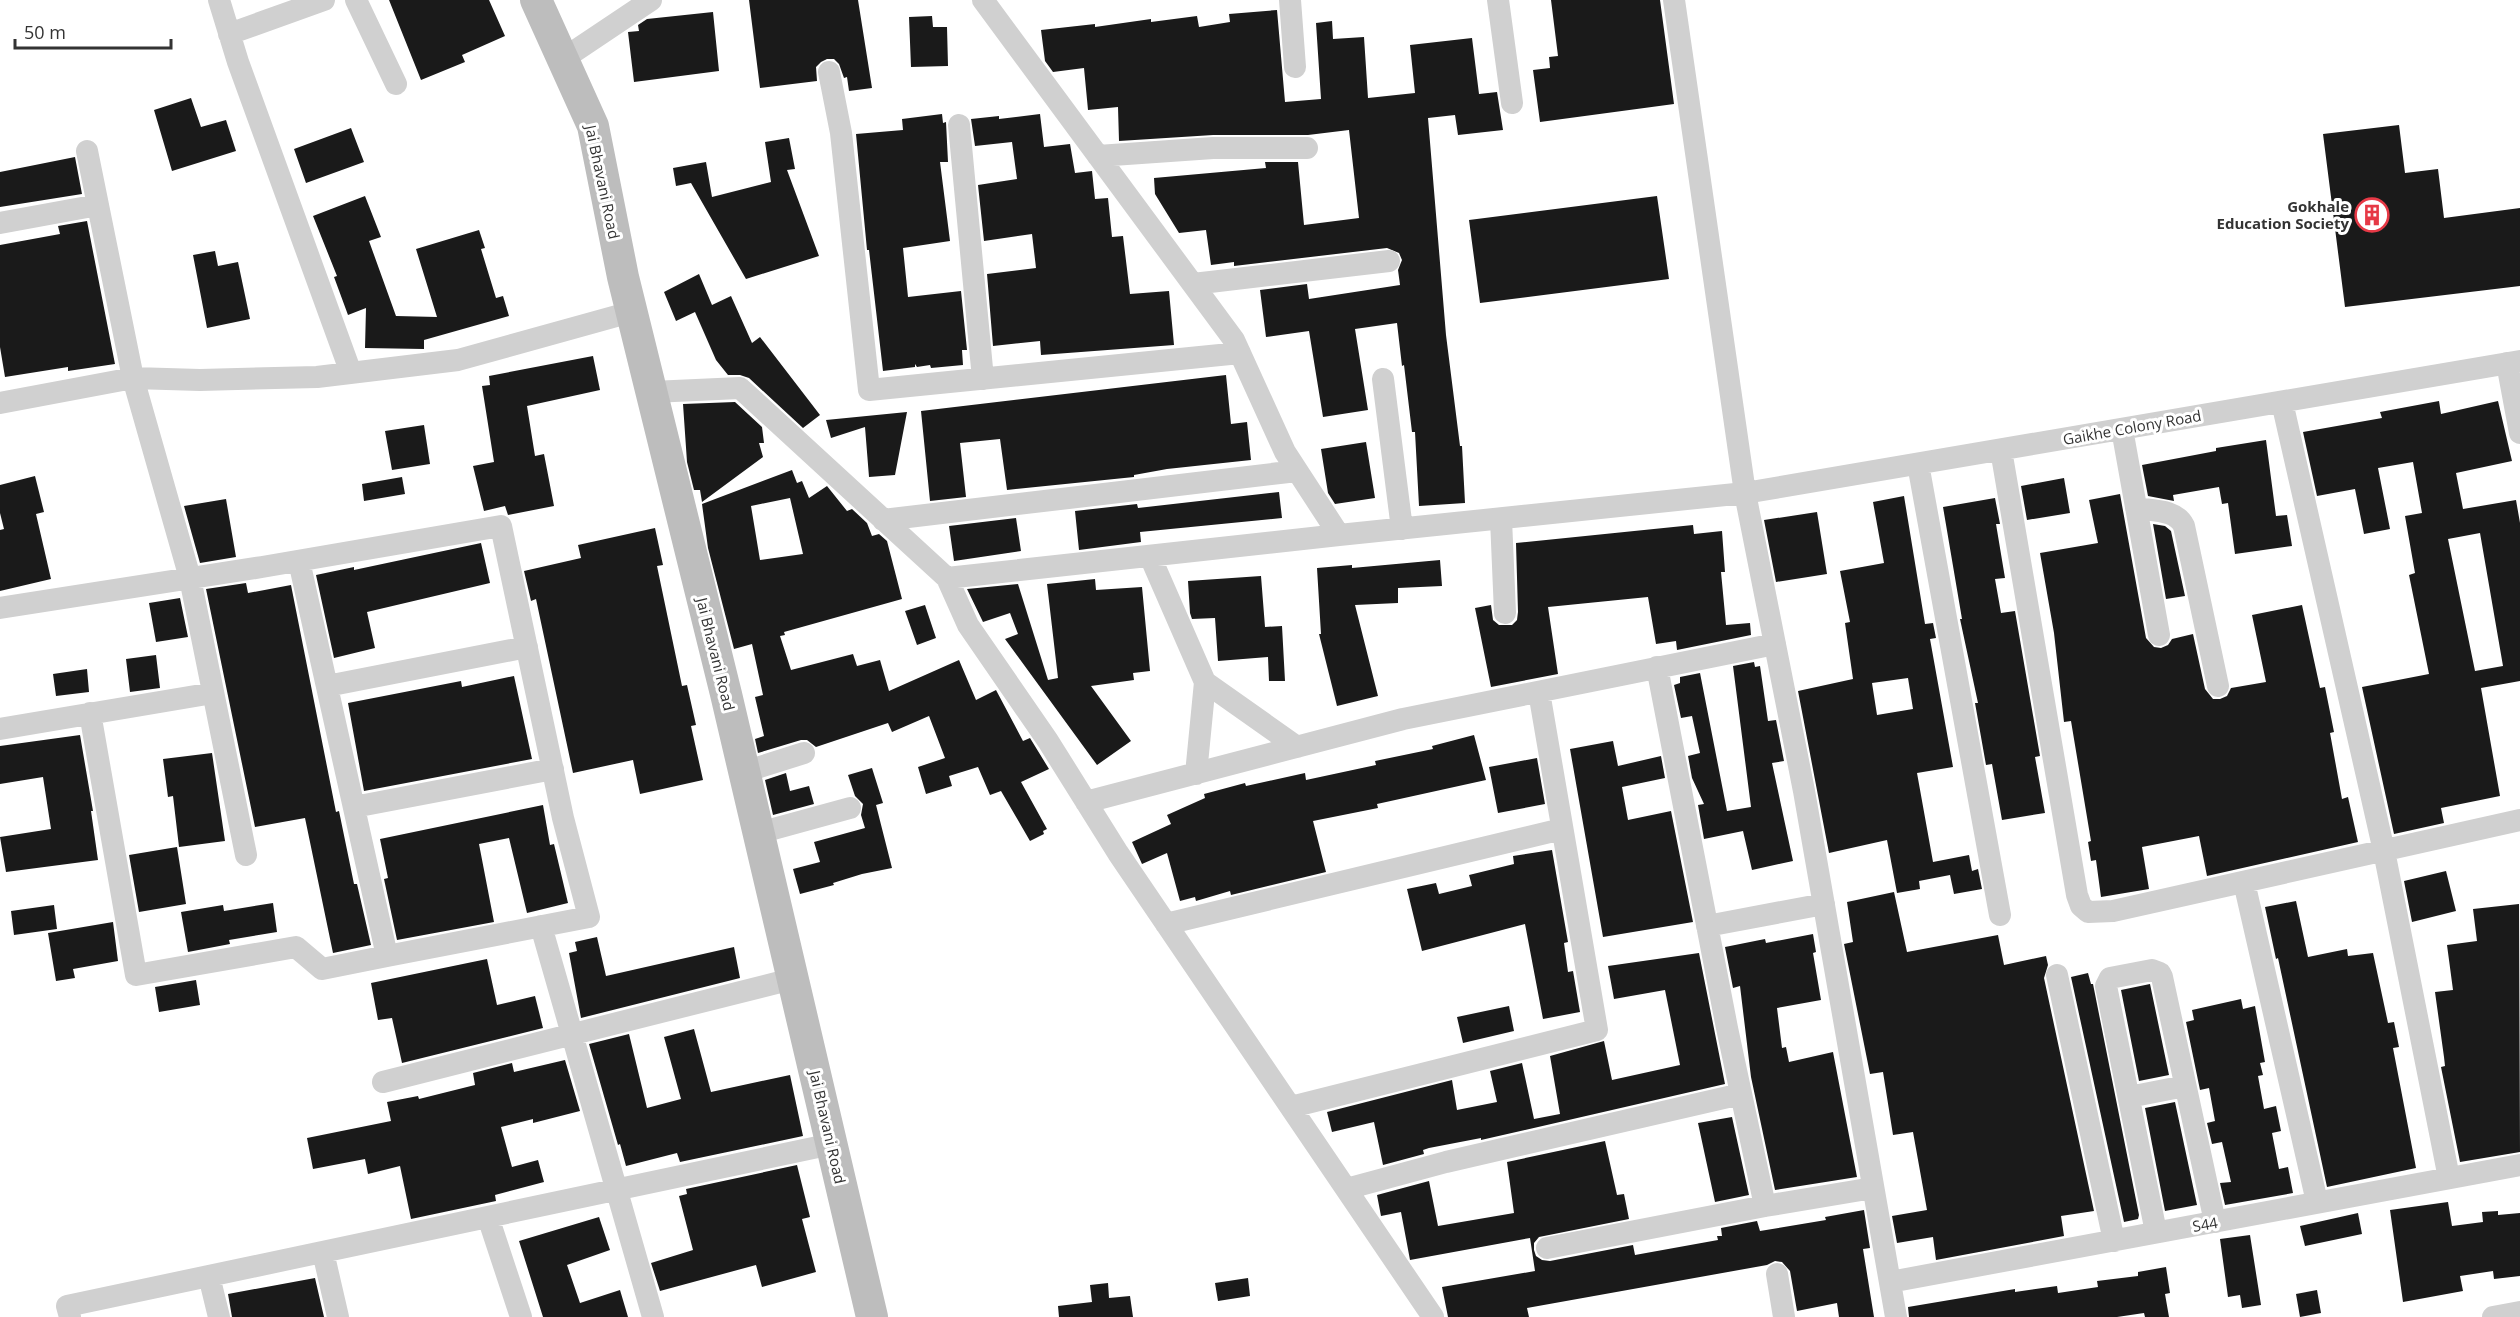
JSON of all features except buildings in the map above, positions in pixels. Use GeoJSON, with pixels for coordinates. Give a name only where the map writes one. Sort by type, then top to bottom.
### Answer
{"type":"FeatureCollection","features":[{"type":"Feature","properties":{"kind":"street"},"geometry":{"type":"LineString","coordinates":[[219,0],[229,34],[351,373]]}},
{"type":"Feature","properties":{"kind":"street"},"geometry":{"type":"LineString","coordinates":[[229,34],[324,0]]}},
{"type":"Feature","properties":{"kind":"street"},"geometry":{"type":"LineString","coordinates":[[356,0],[396,84]]}},
{"type":"Feature","properties":{"kind":"street","name":"Jai Bhavani Road"},"geometry":{"type":"LineString","coordinates":[[536,0],[592,126],[632,312],[759,833],[873,1317]]}},
{"type":"Feature","properties":{"kind":"street"},"geometry":{"type":"LineString","coordinates":[[563,59],[651,0]]}},
{"type":"Feature","properties":{"kind":"street"},"geometry":{"type":"LineString","coordinates":[[983,0],[1234,340],[1285,452],[1339,535]]}},
{"type":"Feature","properties":{"kind":"street"},"geometry":{"type":"LineString","coordinates":[[1290,0],[1295,67]]}},
{"type":"Feature","properties":{"kind":"street"},"geometry":{"type":"LineString","coordinates":[[1498,0],[1512,103]]}},
{"type":"Feature","properties":{"kind":"street"},"geometry":{"type":"LineString","coordinates":[[1674,0],[1745,493],[1824,904],[1896,1317]]}},
{"type":"Feature","properties":{"kind":"street"},"geometry":{"type":"LineString","coordinates":[[829,72],[841,133],[869,390],[1240,353]]}},
{"type":"Feature","properties":{"kind":"street"},"geometry":{"type":"LineString","coordinates":[[959,125],[983,379]]}},
{"type":"Feature","properties":{"kind":"street"},"geometry":{"type":"LineString","coordinates":[[1098,156],[1213,148],[1307,147]]}},
{"type":"Feature","properties":{"kind":"street"},"geometry":{"type":"LineString","coordinates":[[87,151],[133,378],[190,578],[246,855]]}},
{"type":"Feature","properties":{"kind":"street"},"geometry":{"type":"LineString","coordinates":[[0,223],[98,205]]}},
{"type":"Feature","properties":{"kind":"street"},"geometry":{"type":"LineString","coordinates":[[1192,284],[1389,261]]}},
{"type":"Feature","properties":{"kind":"street"},"geometry":{"type":"LineString","coordinates":[[0,403],[133,378],[200,380],[317,377],[458,360],[632,312]]}},
{"type":"Feature","properties":{"kind":"street"},"geometry":{"type":"LineString","coordinates":[[2513,362],[2520,433]]}},
{"type":"Feature","properties":{"kind":"street","name":"Gaikhe Colony Road"},"geometry":{"type":"LineString","coordinates":[[947,578],[1745,493],[2513,362]]}},
{"type":"Feature","properties":{"kind":"street"},"geometry":{"type":"LineString","coordinates":[[1383,380],[1401,529]]}},
{"type":"Feature","properties":{"kind":"street"},"geometry":{"type":"LineString","coordinates":[[652,392],[740,388],[947,578],[968,625],[1048,741],[1166,924],[1433,1317]]}},
{"type":"Feature","properties":{"kind":"street"},"geometry":{"type":"LineString","coordinates":[[2282,402],[2384,851],[2449,1178]]}},
{"type":"Feature","properties":{"kind":"street"},"geometry":{"type":"LineString","coordinates":[[2122,429],[2158,635]]}},
{"type":"Feature","properties":{"kind":"street"},"geometry":{"type":"LineString","coordinates":[[2001,450],[2075,883],[2081,906],[2088,912],[2113,911],[2384,851],[2519,826]]}},
{"type":"Feature","properties":{"kind":"street"},"geometry":{"type":"LineString","coordinates":[[1918,464],[2000,915]]}},
{"type":"Feature","properties":{"kind":"street"},"geometry":{"type":"LineString","coordinates":[[883,520],[1297,471]]}},
{"type":"Feature","properties":{"kind":"street"},"geometry":{"type":"LineString","coordinates":[[2136,508],[2178,516],[2184,526],[2218,686]]}},
{"type":"Feature","properties":{"kind":"street"},"geometry":{"type":"LineString","coordinates":[[1501,519],[1505,613]]}},
{"type":"Feature","properties":{"kind":"street"},"geometry":{"type":"LineString","coordinates":[[0,608],[299,561],[501,526],[553,769],[589,916],[322,969],[296,947],[136,975],[90,713]]}},
{"type":"Feature","properties":{"kind":"street"},"geometry":{"type":"LineString","coordinates":[[1150,556],[1205,682],[1196,774]]}},
{"type":"Feature","properties":{"kind":"street"},"geometry":{"type":"LineString","coordinates":[[299,561],[387,956]]}},
{"type":"Feature","properties":{"kind":"street"},"geometry":{"type":"LineString","coordinates":[[1086,802],[1403,719],[1775,644]]}},
{"type":"Feature","properties":{"kind":"street"},"geometry":{"type":"LineString","coordinates":[[327,686],[527,647]]}},
{"type":"Feature","properties":{"kind":"street"},"geometry":{"type":"LineString","coordinates":[[1657,667],[1707,926],[1765,1206]]}},
{"type":"Feature","properties":{"kind":"street"},"geometry":{"type":"LineString","coordinates":[[1205,682],[1297,747]]}},
{"type":"Feature","properties":{"kind":"street"},"geometry":{"type":"LineString","coordinates":[[1291,1107],[1597,1030],[1539,692]]}},
{"type":"Feature","properties":{"kind":"street"},"geometry":{"type":"LineString","coordinates":[[0,729],[213,693]]}},
{"type":"Feature","properties":{"kind":"street"},"geometry":{"type":"LineString","coordinates":[[744,772],[804,753]]}},
{"type":"Feature","properties":{"kind":"street"},"geometry":{"type":"LineString","coordinates":[[354,807],[553,769]]}},
{"type":"Feature","properties":{"kind":"street"},"geometry":{"type":"LineString","coordinates":[[759,833],[850,808]]}},
{"type":"Feature","properties":{"kind":"street"},"geometry":{"type":"LineString","coordinates":[[1166,924],[1562,829]]}},
{"type":"Feature","properties":{"kind":"street"},"geometry":{"type":"LineString","coordinates":[[2244,882],[2318,1202]]}},
{"type":"Feature","properties":{"kind":"street"},"geometry":{"type":"LineString","coordinates":[[1707,926],[1824,904]]}},
{"type":"Feature","properties":{"kind":"street"},"geometry":{"type":"LineString","coordinates":[[541,926],[653,1317]]}},
{"type":"Feature","properties":{"kind":"street"},"geometry":{"type":"LineString","coordinates":[[2155,1225],[2106,986],[2110,978],[2152,970],[2160,973],[2213,1214]]}},
{"type":"Feature","properties":{"kind":"street"},"geometry":{"type":"LineString","coordinates":[[2056,975],[2114,1241]]}},
{"type":"Feature","properties":{"kind":"street"},"geometry":{"type":"LineString","coordinates":[[383,1082],[792,979]]}},
{"type":"Feature","properties":{"kind":"street"},"geometry":{"type":"LineString","coordinates":[[2129,1097],[2185,1086]]}},
{"type":"Feature","properties":{"kind":"street"},"geometry":{"type":"LineString","coordinates":[[1346,1189],[1446,1162],[1741,1094]]}},
{"type":"Feature","properties":{"kind":"street"},"geometry":{"type":"LineString","coordinates":[[70,1317],[67,1306],[832,1144]]}},
{"type":"Feature","properties":{"kind":"street","name":"S44"},"geometry":{"type":"LineString","coordinates":[[1890,1282],[2114,1241],[2155,1225],[2213,1214],[2318,1202],[2520,1165]]}},
{"type":"Feature","properties":{"kind":"street"},"geometry":{"type":"LineString","coordinates":[[1547,1248],[1765,1206],[1873,1188]]}},
{"type":"Feature","properties":{"kind":"street"},"geometry":{"type":"LineString","coordinates":[[488,1217],[521,1317]]}},
{"type":"Feature","properties":{"kind":"street"},"geometry":{"type":"LineString","coordinates":[[323,1252],[338,1317]]}},
{"type":"Feature","properties":{"kind":"street"},"geometry":{"type":"LineString","coordinates":[[1777,1274],[1784,1317]]}},
{"type":"Feature","properties":{"kind":"street"},"geometry":{"type":"LineString","coordinates":[[209,1276],[219,1317]]}},
{"type":"Feature","properties":{"kind":"street"},"geometry":{"type":"LineString","coordinates":[[2493,1317],[2520,1312]]}},
{"type":"Feature","properties":{"kind":"place","name":"Gokhale Education Society"},"geometry":{"type":"Point","coordinates":[2372,215]}}]}
